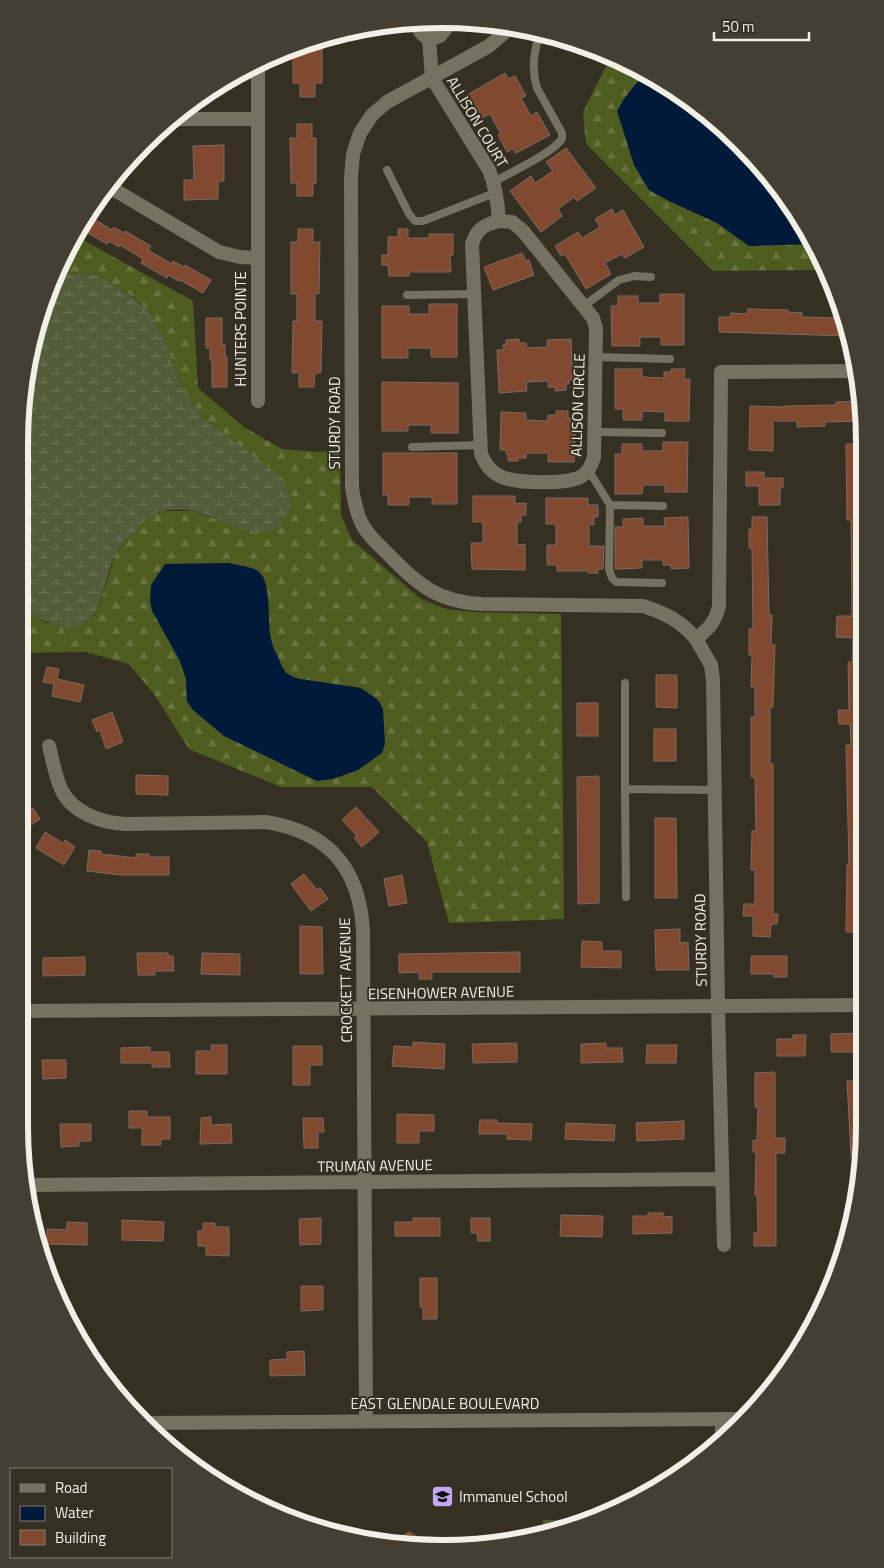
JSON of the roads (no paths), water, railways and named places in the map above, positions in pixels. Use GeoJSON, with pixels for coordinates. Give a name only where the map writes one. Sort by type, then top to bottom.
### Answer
{"type":"FeatureCollection","features":[{"type":"Feature","properties":{"kind":"street"},"geometry":{"type":"LineString","coordinates":[[418,28],[429,39],[440,36],[446,28]]}},
{"type":"Feature","properties":{"kind":"street","name":"STURDY ROAD"},"geometry":{"type":"LineString","coordinates":[[504,32],[489,46],[387,102],[372,116],[360,133],[354,154],[352,176],[352,488],[355,506],[361,524],[412,579],[446,599],[482,604],[643,606],[675,619],[688,629],[708,658],[713,673],[724,1245]]}},
{"type":"Feature","properties":{"kind":"street","name":"ALLISON COURT"},"geometry":{"type":"LineString","coordinates":[[429,39],[432,78],[489,170],[496,187],[498,221]]}},
{"type":"Feature","properties":{"kind":"street","name":"HUNTERS POINTE"},"geometry":{"type":"LineString","coordinates":[[258,71],[258,400]]}},
{"type":"Feature","properties":{"kind":"street"},"geometry":{"type":"LineString","coordinates":[[183,119],[258,119]]}},
{"type":"Feature","properties":{"kind":"street","name":"HUNTERS POINTE"},"geometry":{"type":"LineString","coordinates":[[114,189],[219,252],[240,257],[257,258]]}},
{"type":"Feature","properties":{"kind":"street","name":"ALLISON CIRCLE"},"geometry":{"type":"LineString","coordinates":[[498,221],[512,222],[522,231],[593,318],[596,328],[594,456],[588,471],[575,480],[565,482],[516,482],[507,480],[491,470],[482,454],[480,445],[474,294],[472,244],[476,234],[486,224],[498,221]]}},
{"type":"Feature","properties":{"kind":"street"},"geometry":{"type":"LineString","coordinates":[[696,639],[716,619],[719,606],[721,372],[850,371]]}},
{"type":"Feature","properties":{"kind":"street","name":"CROCKETT AVENUE"},"geometry":{"type":"LineString","coordinates":[[49,746],[55,772],[63,792],[87,814],[101,820],[126,824],[266,822],[284,825],[311,836],[332,852],[352,878],[362,912],[366,1421]]}},
{"type":"Feature","properties":{"kind":"street","name":"EISENHOWER AVENUE"},"geometry":{"type":"LineString","coordinates":[[28,1011],[856,1005]]}},
{"type":"Feature","properties":{"kind":"street","name":"TRUMAN AVENUE"},"geometry":{"type":"LineString","coordinates":[[32,1185],[722,1179]]}},
{"type":"Feature","properties":{"kind":"street"},"geometry":{"type":"LineString","coordinates":[[722,1419],[722,1431]]}},
{"type":"Feature","properties":{"kind":"street","name":"EAST GLENDALE BOULEVARD"},"geometry":{"type":"LineString","coordinates":[[153,1423],[735,1419]]}},
{"type":"Feature","properties":{"kind":"lane"},"geometry":{"type":"LineString","coordinates":[[387,170],[409,214],[415,221],[423,221],[496,187],[559,144],[562,139],[562,133],[535,81],[534,52],[538,39]]}},
{"type":"Feature","properties":{"kind":"lane"},"geometry":{"type":"LineString","coordinates":[[584,305],[619,280],[634,276],[652,277]]}},
{"type":"Feature","properties":{"kind":"lane"},"geometry":{"type":"LineString","coordinates":[[407,295],[474,294]]}},
{"type":"Feature","properties":{"kind":"lane"},"geometry":{"type":"LineString","coordinates":[[596,357],[670,358]]}},
{"type":"Feature","properties":{"kind":"lane"},"geometry":{"type":"LineString","coordinates":[[594,432],[662,433]]}},
{"type":"Feature","properties":{"kind":"lane"},"geometry":{"type":"LineString","coordinates":[[412,447],[480,445]]}},
{"type":"Feature","properties":{"kind":"lane"},"geometry":{"type":"LineString","coordinates":[[588,471],[610,505],[609,569],[612,578],[616,582],[662,583]]}},
{"type":"Feature","properties":{"kind":"lane"},"geometry":{"type":"LineString","coordinates":[[610,505],[663,506]]}},
{"type":"Feature","properties":{"kind":"lane"},"geometry":{"type":"LineString","coordinates":[[625,683],[626,897]]}},
{"type":"Feature","properties":{"kind":"lane"},"geometry":{"type":"LineString","coordinates":[[625,790],[715,790]]}},
{"type":"Feature","properties":{"kind":"water"},"geometry":{"type":"Polygon","coordinates":[[[640,78],[694,113],[715,130],[754,169],[787,212],[806,244],[749,246],[717,223],[649,190],[634,165],[617,111],[640,78]]]}},
{"type":"Feature","properties":{"kind":"water"},"geometry":{"type":"Polygon","coordinates":[[[230,563],[253,568],[263,577],[266,584],[271,641],[286,672],[300,679],[361,688],[378,700],[383,709],[385,744],[382,753],[358,770],[333,779],[317,781],[224,736],[193,710],[187,701],[186,679],[180,661],[152,611],[150,601],[151,585],[165,564],[230,563]]]}},
{"type":"Feature","properties":{"kind":"place","name":"Immanuel School"},"geometry":{"type":"Point","coordinates":[443,1497]}}]}
